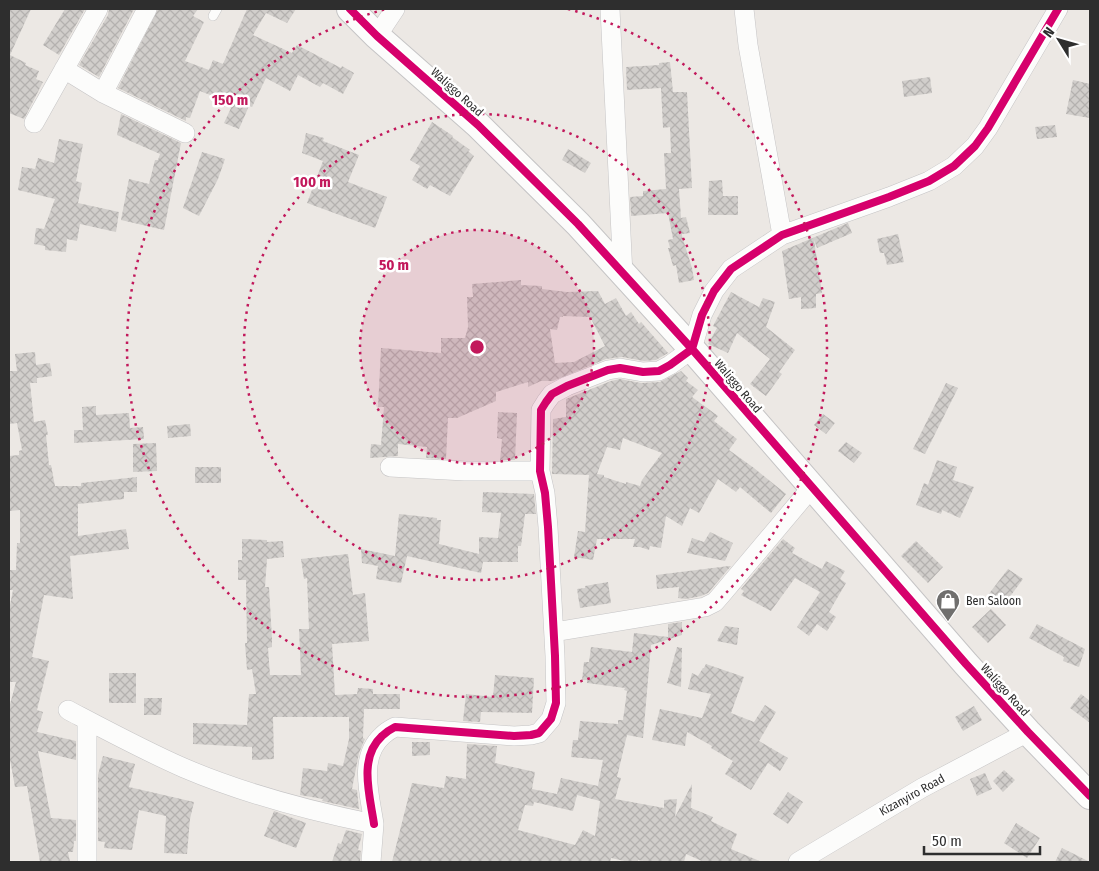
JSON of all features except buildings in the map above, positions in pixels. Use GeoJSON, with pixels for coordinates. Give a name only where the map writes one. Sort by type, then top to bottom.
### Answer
{"type":"FeatureCollection","features":[{"type":"Feature","properties":{"kind":"street"},"geometry":{"type":"LineString","coordinates":[[34,123],[98,9]]}},
{"type":"Feature","properties":{"kind":"street"},"geometry":{"type":"LineString","coordinates":[[104,92],[148,9]]}},
{"type":"Feature","properties":{"kind":"street","name":"Waliggo Road"},"geometry":{"type":"LineString","coordinates":[[350,9],[377,36],[478,125],[578,224],[623,276],[692,349],[1028,732],[1090,796]]}},
{"type":"Feature","properties":{"kind":"street"},"geometry":{"type":"LineString","coordinates":[[377,36],[395,9]]}},
{"type":"Feature","properties":{"kind":"street"},"geometry":{"type":"LineString","coordinates":[[610,9],[623,276]]}},
{"type":"Feature","properties":{"kind":"street"},"geometry":{"type":"LineString","coordinates":[[744,9],[748,44],[782,235]]}},
{"type":"Feature","properties":{"kind":"street"},"geometry":{"type":"LineString","coordinates":[[371,862],[374,824],[368,777],[368,761],[372,750],[381,736],[396,726],[514,736],[531,735],[539,733],[551,719],[556,703],[554,632],[545,493],[540,472],[541,410],[552,394],[566,386],[608,370],[620,368],[643,372],[658,371],[670,365],[692,349],[702,315],[714,291],[731,269],[782,235],[929,181],[954,166],[975,146],[988,128],[1058,9]]}},
{"type":"Feature","properties":{"kind":"street"},"geometry":{"type":"LineString","coordinates":[[64,69],[104,92],[185,133]]}},
{"type":"Feature","properties":{"kind":"street"},"geometry":{"type":"LineString","coordinates":[[390,467],[540,472]]}},
{"type":"Feature","properties":{"kind":"street"},"geometry":{"type":"LineString","coordinates":[[554,632],[705,607],[715,602],[812,487]]}},
{"type":"Feature","properties":{"kind":"street"},"geometry":{"type":"LineString","coordinates":[[68,710],[184,768],[244,790],[301,807],[374,824]]}},
{"type":"Feature","properties":{"kind":"street"},"geometry":{"type":"LineString","coordinates":[[87,720],[87,861]]}},
{"type":"Feature","properties":{"kind":"street","name":"Kizanyiro Road"},"geometry":{"type":"LineString","coordinates":[[798,862],[922,788],[1028,732]]}},
{"type":"Feature","properties":{"kind":"cycle path"},"geometry":{"type":"LineString","coordinates":[[350,9],[377,36],[478,125],[578,224],[692,349],[966,664],[1090,796]]}},
{"type":"Feature","properties":{"kind":"cycle path"},"geometry":{"type":"LineString","coordinates":[[374,824],[368,790],[370,755],[382,736],[395,727],[514,736],[539,733],[551,719],[556,703],[555,656],[548,527],[545,493],[540,471],[541,410],[552,394],[608,370],[620,368],[643,372],[659,371],[670,365],[692,349],[702,315],[714,291],[731,269],[782,235],[929,181],[954,166],[975,146],[988,128],[1058,9]]}},
{"type":"Feature","properties":{"kind":"place","name":"Ben Saloon"},"geometry":{"type":"Point","coordinates":[948,622]}}]}
